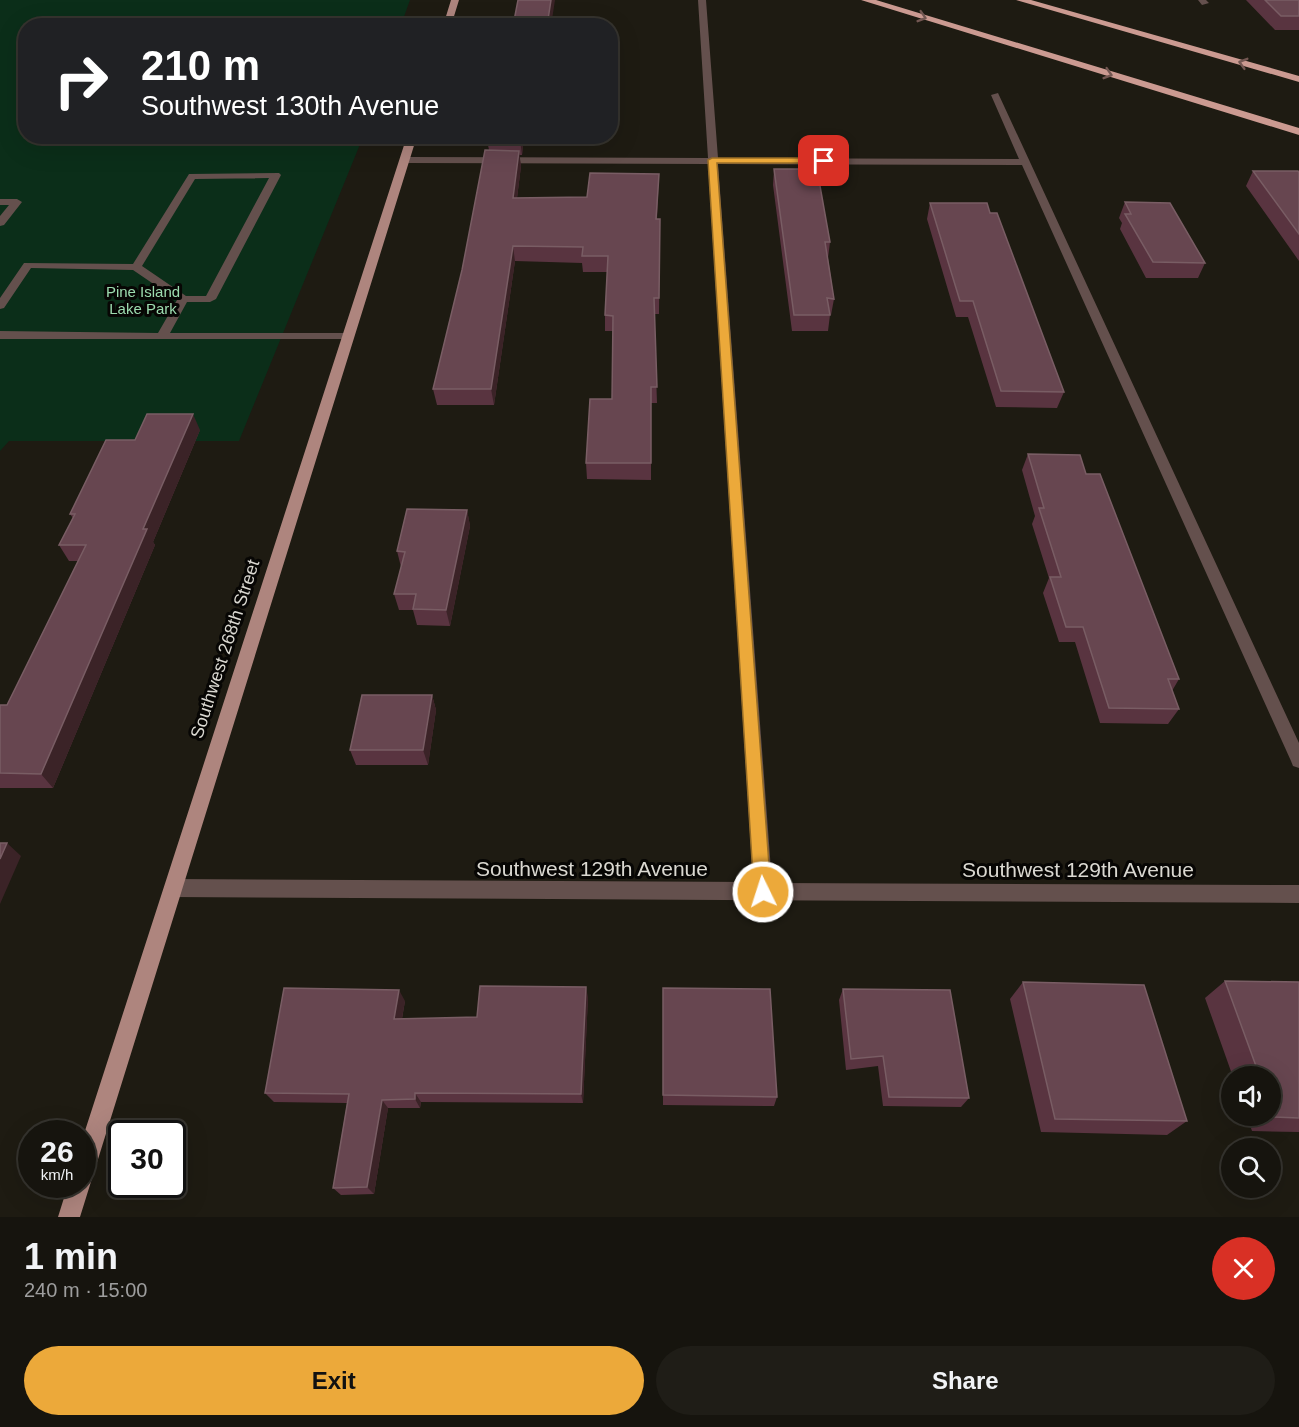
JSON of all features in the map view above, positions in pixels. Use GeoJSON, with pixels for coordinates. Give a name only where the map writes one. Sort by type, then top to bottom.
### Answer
{"type":"FeatureCollection","features":[{"type":"Feature","properties":{"kind":"highway"},"geometry":{"type":"LineString","coordinates":[[866,0],[1299,132]]}},
{"type":"Feature","properties":{"kind":"highway"},"geometry":{"type":"LineString","coordinates":[[1021,0],[1299,79]]}},
{"type":"Feature","properties":{"kind":"main road"},"geometry":{"type":"LineString","coordinates":[[449,18],[455,0]]}},
{"type":"Feature","properties":{"kind":"main road","name":"Southwest 268th Street"},"geometry":{"type":"LineString","coordinates":[[96,1131],[410,144]]}},
{"type":"Feature","properties":{"kind":"main road"},"geometry":{"type":"LineString","coordinates":[[69,1217],[75,1198]]}},
{"type":"Feature","properties":{"kind":"street"},"geometry":{"type":"LineString","coordinates":[[702,0],[763,892]]}},
{"type":"Feature","properties":{"kind":"street"},"geometry":{"type":"LineString","coordinates":[[995,95],[1299,761]]}},
{"type":"Feature","properties":{"kind":"street"},"geometry":{"type":"LineString","coordinates":[[405,160],[1026,162]]}},
{"type":"Feature","properties":{"kind":"street"},"geometry":{"type":"LineString","coordinates":[[0,306],[28,265],[136,267],[183,299],[210,298],[276,175],[192,176],[136,267]]}},
{"type":"Feature","properties":{"kind":"street"},"geometry":{"type":"LineString","coordinates":[[0,202],[17,202],[0,223]]}},
{"type":"Feature","properties":{"kind":"street"},"geometry":{"type":"LineString","coordinates":[[162,337],[183,299]]}},
{"type":"Feature","properties":{"kind":"street"},"geometry":{"type":"LineString","coordinates":[[0,335],[348,337]]}},
{"type":"Feature","properties":{"kind":"street","name":"Southwest 129th Avenue"},"geometry":{"type":"LineString","coordinates":[[173,888],[1299,894]]}},
{"type":"Feature","properties":{"kind":"green space","name":"Pine Island Lake Park"},"geometry":{"type":"Polygon","coordinates":[[[0,0],[410,0],[404,18],[18,18],[18,144],[360,144],[239,441],[9,441],[0,451],[0,0]]]}},
{"type":"Feature","properties":{"kind":"building"},"geometry":{"type":"Polygon","coordinates":[[[518,0],[551,0],[548,18],[515,18],[518,0]]]}},
{"type":"Feature","properties":{"kind":"building"},"geometry":{"type":"Polygon","coordinates":[[[1265,0],[1299,0],[1299,16],[1281,16],[1265,0]]]}},
{"type":"Feature","properties":{"kind":"building"},"geometry":{"type":"Polygon","coordinates":[[[485,150],[519,151],[513,198],[587,197],[590,173],[659,174],[656,219],[660,219],[659,298],[654,298],[657,387],[651,387],[651,463],[586,463],[590,399],[612,399],[613,316],[605,315],[608,256],[582,256],[583,247],[513,246],[491,389],[433,389],[462,270],[485,150]]]}},
{"type":"Feature","properties":{"kind":"building"},"geometry":{"type":"Polygon","coordinates":[[[774,169],[817,169],[830,242],[825,242],[834,299],[827,298],[830,315],[794,315],[774,169]]]}},
{"type":"Feature","properties":{"kind":"building"},"geometry":{"type":"Polygon","coordinates":[[[1253,171],[1298,171],[1299,234],[1253,171]]]}},
{"type":"Feature","properties":{"kind":"building"},"geometry":{"type":"Polygon","coordinates":[[[1125,202],[1170,203],[1205,263],[1153,262],[1125,214],[1131,214],[1125,202]]]}},
{"type":"Feature","properties":{"kind":"building"},"geometry":{"type":"Polygon","coordinates":[[[930,203],[987,203],[990,213],[997,213],[1064,392],[1001,391],[973,301],[960,301],[930,203]]]}},
{"type":"Feature","properties":{"kind":"building"},"geometry":{"type":"Polygon","coordinates":[[[147,414],[193,414],[143,529],[147,529],[41,774],[0,773],[0,705],[7,705],[86,545],[59,545],[75,514],[70,514],[106,440],[135,440],[147,414]]]}},
{"type":"Feature","properties":{"kind":"building"},"geometry":{"type":"Polygon","coordinates":[[[1028,454],[1080,455],[1086,474],[1100,474],[1179,679],[1168,679],[1179,709],[1109,708],[1083,627],[1066,627],[1050,577],[1061,577],[1039,508],[1044,508],[1028,454]]]}},
{"type":"Feature","properties":{"kind":"building"},"geometry":{"type":"Polygon","coordinates":[[[407,509],[467,510],[446,610],[413,609],[416,594],[394,594],[405,552],[397,551],[407,509]]]}},
{"type":"Feature","properties":{"kind":"building"},"geometry":{"type":"Polygon","coordinates":[[[362,695],[432,695],[423,750],[350,750],[362,695]]]}},
{"type":"Feature","properties":{"kind":"building"},"geometry":{"type":"Polygon","coordinates":[[[0,843],[7,843],[0,859],[0,843]]]}},
{"type":"Feature","properties":{"kind":"building"},"geometry":{"type":"Polygon","coordinates":[[[1225,981],[1299,982],[1299,1118],[1281,1117],[1281,1066],[1256,1066],[1225,981]]]}},
{"type":"Feature","properties":{"kind":"building"},"geometry":{"type":"Polygon","coordinates":[[[1023,982],[1144,985],[1187,1121],[1055,1119],[1023,982]]]}},
{"type":"Feature","properties":{"kind":"building"},"geometry":{"type":"Polygon","coordinates":[[[480,986],[586,987],[581,1094],[415,1093],[415,1099],[382,1100],[367,1187],[333,1188],[349,1094],[265,1093],[284,988],[399,990],[394,1019],[477,1017],[480,986]]]}},
{"type":"Feature","properties":{"kind":"building"},"geometry":{"type":"Polygon","coordinates":[[[663,988],[770,989],[777,1097],[663,1095],[663,988]]]}},
{"type":"Feature","properties":{"kind":"building"},"geometry":{"type":"Polygon","coordinates":[[[843,989],[950,990],[969,1098],[889,1097],[883,1056],[851,1059],[843,989]]]}},
{"type":"Feature","properties":{"kind":"route"},"geometry":{"type":"LineString","coordinates":[[763,892],[712,160],[824,161]]}}]}
